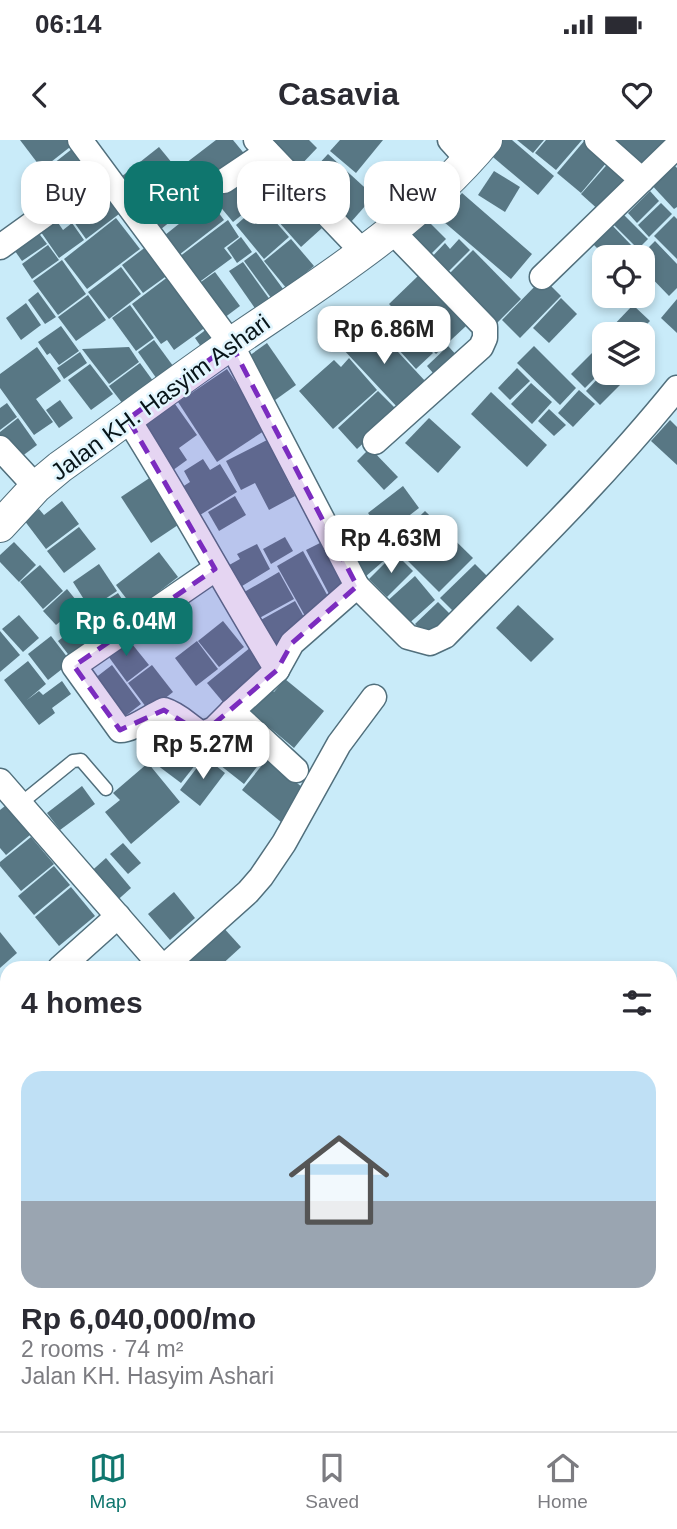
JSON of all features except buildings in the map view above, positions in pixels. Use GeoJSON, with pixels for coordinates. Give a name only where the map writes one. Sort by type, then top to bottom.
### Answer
{"type":"FeatureCollection","features":[{"type":"Feature","properties":{"kind":"street"},"geometry":{"type":"LineString","coordinates":[[80,140],[95,161]]}},
{"type":"Feature","properties":{"kind":"street"},"geometry":{"type":"LineString","coordinates":[[597,140],[642,180]]}},
{"type":"Feature","properties":{"kind":"street"},"geometry":{"type":"LineString","coordinates":[[224,181],[262,146],[364,253]]}},
{"type":"Feature","properties":{"kind":"street"},"geometry":{"type":"LineString","coordinates":[[542,277],[677,146]]}},
{"type":"Feature","properties":{"kind":"street","name":"Jalan KH. Hasyim Ashari"},"geometry":{"type":"LineString","coordinates":[[0,526],[36,487],[60,467],[231,344],[364,253],[391,230],[468,147]]}},
{"type":"Feature","properties":{"kind":"street"},"geometry":{"type":"LineString","coordinates":[[110,182],[231,344],[357,586],[408,637],[430,643],[444,636],[567,511],[677,388]]}},
{"type":"Feature","properties":{"kind":"street"},"geometry":{"type":"LineString","coordinates":[[0,247],[32,224]]}},
{"type":"Feature","properties":{"kind":"street"},"geometry":{"type":"LineString","coordinates":[[375,442],[481,347],[485,338],[485,327],[391,230]]}},
{"type":"Feature","properties":{"kind":"street"},"geometry":{"type":"LineString","coordinates":[[128,419],[277,670]]}},
{"type":"Feature","properties":{"kind":"street"},"geometry":{"type":"LineString","coordinates":[[0,448],[36,487]]}},
{"type":"Feature","properties":{"kind":"street"},"geometry":{"type":"LineString","coordinates":[[215,569],[74,666],[120,730],[128,730],[147,717],[164,710],[183,718],[202,734],[214,729],[277,670],[292,643],[357,586]]}},
{"type":"Feature","properties":{"kind":"street"},"geometry":{"type":"LineString","coordinates":[[171,961],[248,892],[261,877],[284,843],[339,744],[374,697]]}},
{"type":"Feature","properties":{"kind":"street"},"geometry":{"type":"LineString","coordinates":[[232,711],[296,770]]}},
{"type":"Feature","properties":{"kind":"street"},"geometry":{"type":"LineString","coordinates":[[0,781],[157,961]]}},
{"type":"Feature","properties":{"kind":"street"},"geometry":{"type":"LineString","coordinates":[[68,961],[118,916]]}},
{"type":"Feature","properties":{"kind":"lane"},"geometry":{"type":"LineString","coordinates":[[20,804],[73,761],[81,760],[87,765],[106,789]]}},
{"type":"Feature","properties":{"kind":"highlighted area"},"geometry":{"type":"Polygon","coordinates":[[[231,344],[357,586],[292,643],[277,670],[202,734],[164,710],[120,730],[74,666],[215,569],[128,419],[231,344]]]}}]}
